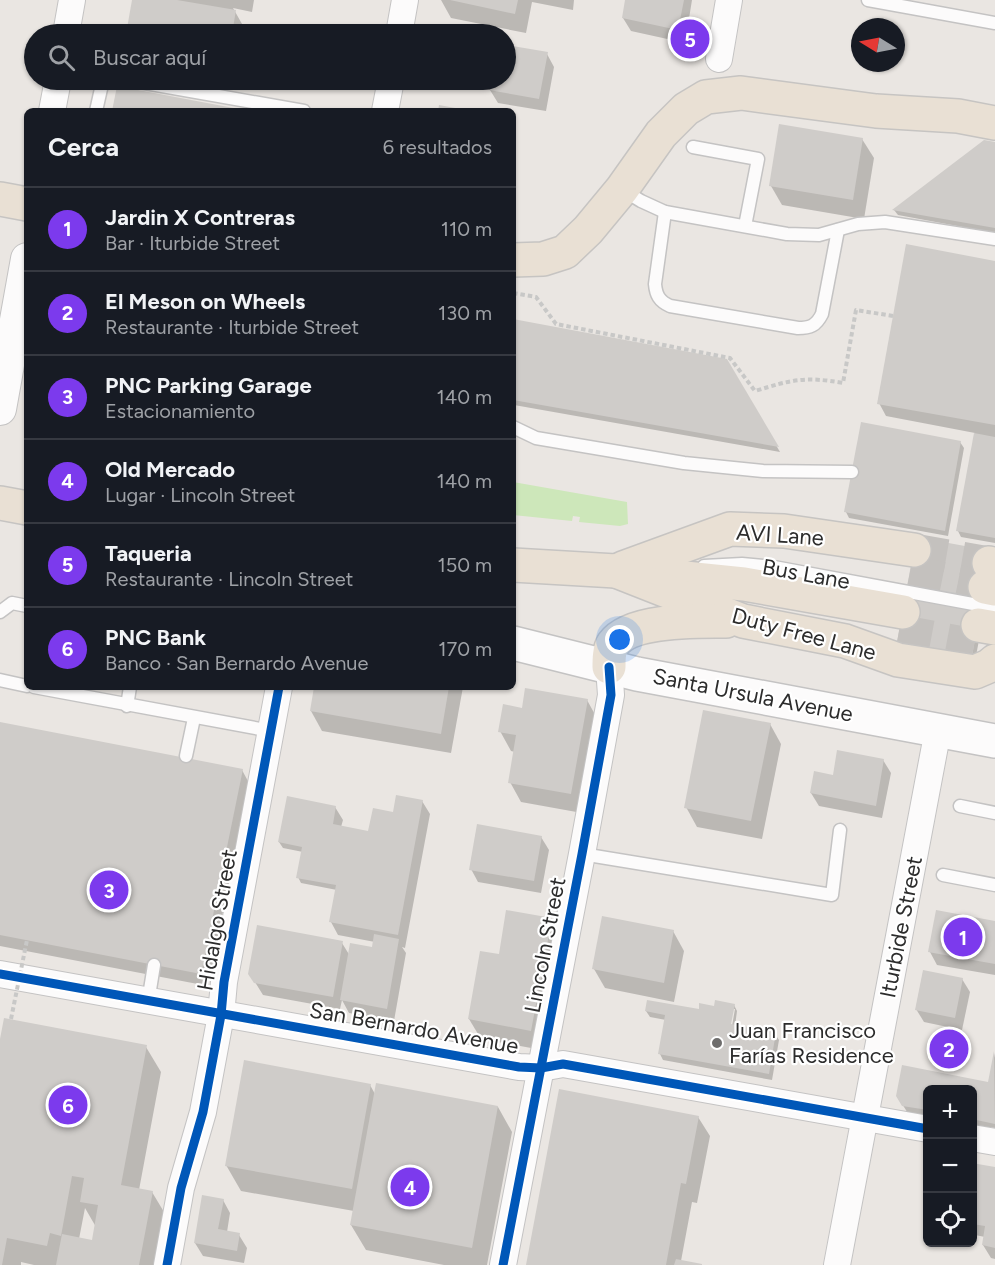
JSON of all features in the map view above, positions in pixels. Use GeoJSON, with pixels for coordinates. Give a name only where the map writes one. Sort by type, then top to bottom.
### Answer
{"type":"FeatureCollection","features":[{"type":"Feature","properties":{"kind":"highway"},"geometry":{"type":"LineString","coordinates":[[516,260],[543,259],[565,252],[588,230],[622,189],[661,134],[686,109],[706,97],[741,93],[876,111],[958,116],[995,123]]}},
{"type":"Feature","properties":{"kind":"highway"},"geometry":{"type":"LineString","coordinates":[[0,199],[24,203]]}},
{"type":"Feature","properties":{"kind":"highway"},"geometry":{"type":"LineString","coordinates":[[0,503],[24,507]]}},
{"type":"Feature","properties":{"kind":"highway","name":"AVI Lane"},"geometry":{"type":"LineString","coordinates":[[616,571],[730,530],[784,531],[912,561]]}},
{"type":"Feature","properties":{"kind":"highway"},"geometry":{"type":"LineString","coordinates":[[516,565],[616,571],[744,584],[901,622]]}},
{"type":"Feature","properties":{"kind":"highway","name":"Duty Free Lane"},"geometry":{"type":"LineString","coordinates":[[616,571],[742,621],[845,641],[906,662],[963,672],[975,672],[989,666],[990,612]]}},
{"type":"Feature","properties":{"kind":"highway"},"geometry":{"type":"LineString","coordinates":[[609,667],[611,647],[619,637],[636,629],[687,621],[742,621]]}},
{"type":"Feature","properties":{"kind":"main road","name":"Santa Ursula Avenue"},"geometry":{"type":"LineString","coordinates":[[516,644],[609,667],[995,741]]}},
{"type":"Feature","properties":{"kind":"street"},"geometry":{"type":"LineString","coordinates":[[68,24],[72,0]]}},
{"type":"Feature","properties":{"kind":"street"},"geometry":{"type":"LineString","coordinates":[[401,24],[405,0]]}},
{"type":"Feature","properties":{"kind":"street"},"geometry":{"type":"LineString","coordinates":[[719,59],[729,0]]}},
{"type":"Feature","properties":{"kind":"street"},"geometry":{"type":"LineString","coordinates":[[53,108],[56,90]]}},
{"type":"Feature","properties":{"kind":"street"},"geometry":{"type":"LineString","coordinates":[[386,108],[389,90]]}},
{"type":"Feature","properties":{"kind":"street"},"geometry":{"type":"LineString","coordinates":[[0,409],[24,276]]}},
{"type":"Feature","properties":{"kind":"street","name":"Lincoln Street"},"geometry":{"type":"LineString","coordinates":[[503,1265],[611,695],[609,667]]}},
{"type":"Feature","properties":{"kind":"street","name":"Hidalgo Street"},"geometry":{"type":"LineString","coordinates":[[167,1265],[181,1188],[203,1112],[221,1015],[224,982],[278,690]]}},
{"type":"Feature","properties":{"kind":"street","name":"Iturbide Street"},"geometry":{"type":"LineString","coordinates":[[837,1265],[938,730]]}},
{"type":"Feature","properties":{"kind":"street","name":"San Bernardo Avenue"},"geometry":{"type":"LineString","coordinates":[[0,974],[519,1067],[541,1068],[563,1064],[923,1128]]}},
{"type":"Feature","properties":{"kind":"street"},"geometry":{"type":"LineString","coordinates":[[977,1139],[995,1142]]}},
{"type":"Feature","properties":{"kind":"lane"},"geometry":{"type":"LineString","coordinates":[[868,0],[995,23]]}},
{"type":"Feature","properties":{"kind":"lane"},"geometry":{"type":"LineString","coordinates":[[97,108],[101,90]]}},
{"type":"Feature","properties":{"kind":"lane"},"geometry":{"type":"LineString","coordinates":[[160,90],[260,107]]}},
{"type":"Feature","properties":{"kind":"lane"},"geometry":{"type":"LineString","coordinates":[[693,147],[758,159],[746,226]]}},
{"type":"Feature","properties":{"kind":"lane"},"geometry":{"type":"LineString","coordinates":[[622,189],[665,212],[787,234],[819,235],[858,224],[885,222],[995,239]]}},
{"type":"Feature","properties":{"kind":"lane"},"geometry":{"type":"LineString","coordinates":[[665,212],[655,284],[656,294],[661,302],[670,306],[798,328],[810,328],[818,322],[822,314],[838,230]]}},
{"type":"Feature","properties":{"kind":"lane"},"geometry":{"type":"LineString","coordinates":[[516,428],[536,438],[684,463],[763,471],[852,472]]}},
{"type":"Feature","properties":{"kind":"lane","name":"Bus Lane"},"geometry":{"type":"LineString","coordinates":[[616,571],[742,564],[774,567],[990,612]]}},
{"type":"Feature","properties":{"kind":"lane"},"geometry":{"type":"LineString","coordinates":[[0,612],[12,603],[24,605]]}},
{"type":"Feature","properties":{"kind":"lane"},"geometry":{"type":"LineString","coordinates":[[0,680],[24,685]]}},
{"type":"Feature","properties":{"kind":"lane"},"geometry":{"type":"LineString","coordinates":[[50,690],[271,731]]}},
{"type":"Feature","properties":{"kind":"lane"},"geometry":{"type":"LineString","coordinates":[[127,705],[130,690]]}},
{"type":"Feature","properties":{"kind":"lane"},"geometry":{"type":"LineString","coordinates":[[186,756],[194,718]]}},
{"type":"Feature","properties":{"kind":"lane"},"geometry":{"type":"LineString","coordinates":[[960,806],[995,813]]}},
{"type":"Feature","properties":{"kind":"lane"},"geometry":{"type":"LineString","coordinates":[[582,854],[832,895],[840,830]]}},
{"type":"Feature","properties":{"kind":"lane"},"geometry":{"type":"LineString","coordinates":[[944,875],[995,885]]}},
{"type":"Feature","properties":{"kind":"lane"},"geometry":{"type":"LineString","coordinates":[[148,1002],[154,964]]}},
{"type":"Feature","properties":{"kind":"path"},"geometry":{"type":"LineString","coordinates":[[516,294],[536,297],[556,324],[730,358],[755,391],[792,379],[818,378],[843,383],[856,310],[893,316]]}},
{"type":"Feature","properties":{"kind":"path"},"geometry":{"type":"LineString","coordinates":[[11,1019],[27,940]]}},
{"type":"Feature","properties":{"kind":"green space"},"geometry":{"type":"Polygon","coordinates":[[[516,483],[627,502],[628,524],[620,526],[579,522],[580,517],[573,516],[572,521],[516,515],[516,483]]]}},
{"type":"Feature","properties":{"kind":"building"},"geometry":{"type":"Polygon","coordinates":[[[132,0],[177,0],[236,10],[234,24],[128,24],[132,0]]]}},
{"type":"Feature","properties":{"kind":"building"},"geometry":{"type":"Polygon","coordinates":[[[450,0],[518,0],[515,14],[450,0]]]}},
{"type":"Feature","properties":{"kind":"building"},"geometry":{"type":"Polygon","coordinates":[[[625,0],[684,0],[678,30],[622,18],[625,0]]]}},
{"type":"Feature","properties":{"kind":"building"},"geometry":{"type":"Polygon","coordinates":[[[682,29],[702,32],[699,50],[679,46],[682,29]]]}},
{"type":"Feature","properties":{"kind":"building"},"geometry":{"type":"Polygon","coordinates":[[[516,47],[548,52],[539,99],[489,90],[516,90],[516,47]]]}},
{"type":"Feature","properties":{"kind":"building"},"geometry":{"type":"Polygon","coordinates":[[[116,90],[138,90],[233,108],[113,108],[116,90]]]}},
{"type":"Feature","properties":{"kind":"building"},"geometry":{"type":"Polygon","coordinates":[[[439,105],[455,108],[438,108],[439,105]]]}},
{"type":"Feature","properties":{"kind":"building"},"geometry":{"type":"Polygon","coordinates":[[[779,124],[863,138],[853,200],[769,186],[779,124]]]}},
{"type":"Feature","properties":{"kind":"building"},"geometry":{"type":"Polygon","coordinates":[[[984,140],[995,142],[995,228],[892,210],[984,140]]]}},
{"type":"Feature","properties":{"kind":"building"},"geometry":{"type":"Polygon","coordinates":[[[906,244],[995,261],[995,425],[877,404],[906,244]]]}},
{"type":"Feature","properties":{"kind":"building"},"geometry":{"type":"Polygon","coordinates":[[[516,320],[727,359],[779,447],[516,401],[516,320]]]}},
{"type":"Feature","properties":{"kind":"building"},"geometry":{"type":"Polygon","coordinates":[[[861,422],[961,441],[945,531],[844,512],[861,422]]]}},
{"type":"Feature","properties":{"kind":"building"},"geometry":{"type":"Polygon","coordinates":[[[974,433],[995,437],[995,538],[956,531],[974,433]]]}},
{"type":"Feature","properties":{"kind":"building"},"geometry":{"type":"Polygon","coordinates":[[[916,537],[992,551],[971,661],[896,648],[916,537]]]}},
{"type":"Feature","properties":{"kind":"building"},"geometry":{"type":"Polygon","coordinates":[[[525,688],[588,699],[571,794],[508,783],[516,735],[498,732],[503,704],[522,708],[525,688]]]}},
{"type":"Feature","properties":{"kind":"building"},"geometry":{"type":"Polygon","coordinates":[[[314,690],[448,690],[441,734],[310,711],[314,690]]]}},
{"type":"Feature","properties":{"kind":"building"},"geometry":{"type":"Polygon","coordinates":[[[703,710],[771,723],[751,821],[684,808],[703,710]]]}},
{"type":"Feature","properties":{"kind":"building"},"geometry":{"type":"Polygon","coordinates":[[[0,722],[243,769],[201,974],[0,935],[0,722]]]}},
{"type":"Feature","properties":{"kind":"building"},"geometry":{"type":"Polygon","coordinates":[[[837,750],[884,759],[876,806],[810,793],[814,771],[833,775],[837,750]]]}},
{"type":"Feature","properties":{"kind":"building"},"geometry":{"type":"Polygon","coordinates":[[[396,795],[423,800],[398,935],[329,922],[336,885],[296,878],[302,847],[278,842],[287,796],[336,806],[333,824],[368,831],[373,808],[393,812],[396,795]]]}},
{"type":"Feature","properties":{"kind":"building"},"geometry":{"type":"Polygon","coordinates":[[[477,824],[542,836],[534,881],[469,870],[477,824]]]}},
{"type":"Feature","properties":{"kind":"building"},"geometry":{"type":"Polygon","coordinates":[[[506,910],[552,918],[531,1031],[468,1019],[480,951],[499,954],[506,910]]]}},
{"type":"Feature","properties":{"kind":"building"},"geometry":{"type":"Polygon","coordinates":[[[936,910],[995,921],[995,964],[928,952],[936,910]]]}},
{"type":"Feature","properties":{"kind":"building"},"geometry":{"type":"Polygon","coordinates":[[[602,916],[674,930],[664,983],[592,969],[602,916]]]}},
{"type":"Feature","properties":{"kind":"building"},"geometry":{"type":"Polygon","coordinates":[[[257,925],[343,941],[333,997],[254,983],[248,974],[257,925]]]}},
{"type":"Feature","properties":{"kind":"building"},"geometry":{"type":"Polygon","coordinates":[[[374,934],[399,939],[387,1009],[340,1000],[350,943],[372,947],[374,934]]]}},
{"type":"Feature","properties":{"kind":"building"},"geometry":{"type":"Polygon","coordinates":[[[923,970],[963,978],[955,1018],[915,1010],[923,970]]]}},
{"type":"Feature","properties":{"kind":"building","name":"Juan Francisco Farías Residence"},"geometry":{"type":"Polygon","coordinates":[[[647,1000],[699,1009],[699,1003],[714,1006],[715,1000],[735,1004],[731,1024],[776,1032],[769,1074],[658,1054],[665,1015],[645,1011],[647,1000]]]}},
{"type":"Feature","properties":{"kind":"building"},"geometry":{"type":"Polygon","coordinates":[[[4,1018],[147,1045],[121,1185],[153,1191],[139,1265],[56,1265],[62,1234],[92,1240],[98,1205],[80,1202],[84,1178],[72,1176],[61,1236],[50,1233],[47,1246],[7,1238],[2,1265],[0,1265],[0,1039],[4,1018]]]}},
{"type":"Feature","properties":{"kind":"building"},"geometry":{"type":"Polygon","coordinates":[[[994,1051],[995,1124],[977,1120],[977,1085],[923,1085],[923,1109],[902,1106],[896,1096],[902,1065],[988,1082],[994,1051]]]}},
{"type":"Feature","properties":{"kind":"building"},"geometry":{"type":"Polygon","coordinates":[[[244,1060],[371,1084],[352,1189],[225,1166],[244,1060]]]}},
{"type":"Feature","properties":{"kind":"building"},"geometry":{"type":"Polygon","coordinates":[[[376,1083],[498,1106],[472,1248],[350,1225],[376,1083]]]}},
{"type":"Feature","properties":{"kind":"building"},"geometry":{"type":"Polygon","coordinates":[[[559,1089],[699,1116],[686,1184],[681,1183],[666,1265],[526,1265],[559,1089]]]}},
{"type":"Feature","properties":{"kind":"building"},"geometry":{"type":"Polygon","coordinates":[[[977,1164],[995,1167],[995,1248],[982,1245],[985,1226],[977,1225],[977,1164]]]}},
{"type":"Feature","properties":{"kind":"building"},"geometry":{"type":"Polygon","coordinates":[[[202,1195],[224,1199],[218,1229],[240,1233],[237,1251],[194,1243],[202,1195]]]}},
{"type":"Feature","properties":{"kind":"building"},"geometry":{"type":"Polygon","coordinates":[[[676,1259],[702,1264],[702,1265],[674,1265],[676,1259]]]}},
{"type":"Feature","properties":{"kind":"tunnel"},"geometry":{"type":"LineString","coordinates":[[914,550],[989,563]]}},
{"type":"Feature","properties":{"kind":"tunnel"},"geometry":{"type":"LineString","coordinates":[[910,572],[985,587]]}},
{"type":"Feature","properties":{"kind":"tunnel"},"geometry":{"type":"LineString","coordinates":[[899,631],[974,645]]}},
{"type":"Feature","properties":{"kind":"cycle path"},"geometry":{"type":"LineString","coordinates":[[503,1265],[611,695],[609,667]]}},
{"type":"Feature","properties":{"kind":"cycle path"},"geometry":{"type":"LineString","coordinates":[[167,1265],[181,1188],[203,1112],[221,1015],[224,982],[278,690]]}},
{"type":"Feature","properties":{"kind":"cycle path"},"geometry":{"type":"LineString","coordinates":[[0,974],[519,1067],[541,1068],[563,1064],[923,1128]]}},
{"type":"Feature","properties":{"kind":"place","name":"Taqueria"},"geometry":{"type":"Point","coordinates":[690,39]}},
{"type":"Feature","properties":{"kind":"place","name":"PNC Parking Garage"},"geometry":{"type":"Point","coordinates":[109,890]}},
{"type":"Feature","properties":{"kind":"place","name":"Jardin X Contreras"},"geometry":{"type":"Point","coordinates":[963,937]}},
{"type":"Feature","properties":{"kind":"place","name":"Juan Francisco Farías Residence"},"geometry":{"type":"Point","coordinates":[717,1043]}},
{"type":"Feature","properties":{"kind":"place","name":"El Meson on Wheels"},"geometry":{"type":"Point","coordinates":[949,1049]}},
{"type":"Feature","properties":{"kind":"place","name":"PNC Bank"},"geometry":{"type":"Point","coordinates":[68,1105]}},
{"type":"Feature","properties":{"kind":"place","name":"Old Mercado"},"geometry":{"type":"Point","coordinates":[410,1187]}}]}
